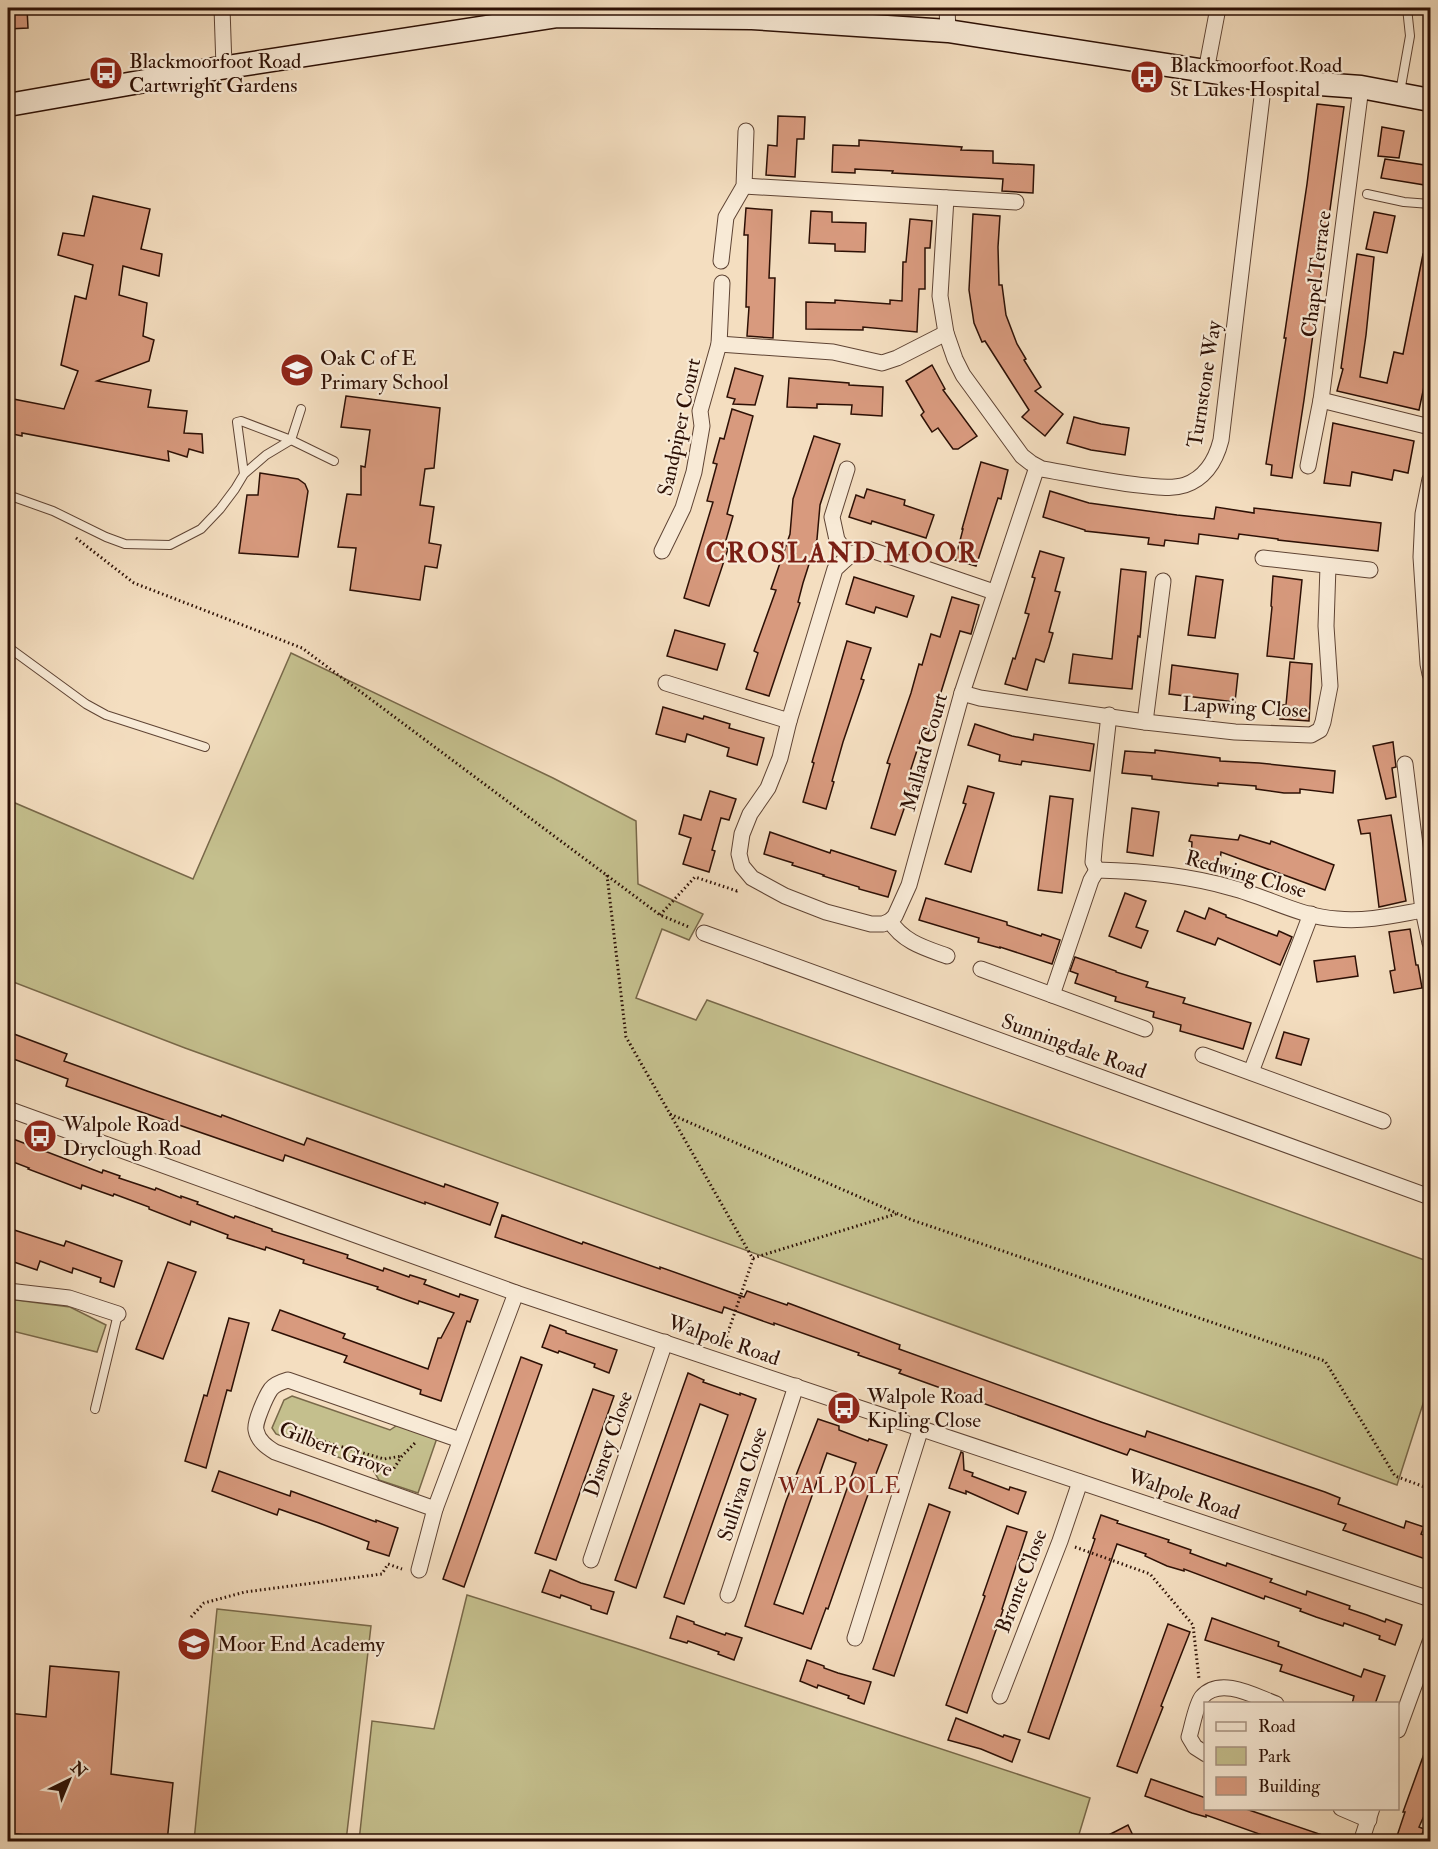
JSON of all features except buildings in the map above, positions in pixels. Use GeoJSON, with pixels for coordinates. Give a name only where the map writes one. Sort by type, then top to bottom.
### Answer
{"type":"FeatureCollection","features":[{"type":"Feature","properties":{"kind":"street"},"geometry":{"type":"LineString","coordinates":[[222,8],[224,67]]}},
{"type":"Feature","properties":{"kind":"street"},"geometry":{"type":"LineString","coordinates":[[947,8],[948,31]]}},
{"type":"Feature","properties":{"kind":"street"},"geometry":{"type":"LineString","coordinates":[[1206,71],[1218,8]]}},
{"type":"Feature","properties":{"kind":"street"},"geometry":{"type":"LineString","coordinates":[[8,105],[224,67],[558,16],[752,13],[948,31],[1264,80],[1361,87],[1431,100]]}},
{"type":"Feature","properties":{"kind":"street","name":"Turnstone Way"},"geometry":{"type":"LineString","coordinates":[[1036,467],[1125,484],[1168,488],[1193,481],[1201,476],[1214,460],[1221,440],[1264,80]]}},
{"type":"Feature","properties":{"kind":"street","name":"Chapel Terrace"},"geometry":{"type":"LineString","coordinates":[[1308,466],[1321,400],[1361,87]]}},
{"type":"Feature","properties":{"kind":"street"},"geometry":{"type":"LineString","coordinates":[[721,261],[726,217],[744,186],[746,131]]}},
{"type":"Feature","properties":{"kind":"street"},"geometry":{"type":"LineString","coordinates":[[744,186],[1016,202]]}},
{"type":"Feature","properties":{"kind":"street"},"geometry":{"type":"LineString","coordinates":[[946,198],[940,296],[945,333],[963,375],[1022,456],[1036,467]]}},
{"type":"Feature","properties":{"kind":"street","name":"Sandpiper Court"},"geometry":{"type":"LineString","coordinates":[[662,551],[683,508],[694,472],[702,426],[700,411],[719,344],[722,283]]}},
{"type":"Feature","properties":{"kind":"street","name":"Sandpiper Court"},"geometry":{"type":"LineString","coordinates":[[719,344],[833,352],[882,363],[897,358],[945,333]]}},
{"type":"Feature","properties":{"kind":"street"},"geometry":{"type":"LineString","coordinates":[[1321,400],[1431,427]]}},
{"type":"Feature","properties":{"kind":"street","name":"Mallard Court"},"geometry":{"type":"LineString","coordinates":[[890,921],[895,916],[909,885],[962,693],[1036,467]]}},
{"type":"Feature","properties":{"kind":"street"},"geometry":{"type":"LineString","coordinates":[[847,469],[832,516],[837,540],[849,556]]}},
{"type":"Feature","properties":{"kind":"street"},"geometry":{"type":"LineString","coordinates":[[1431,479],[1423,514],[1421,557],[1428,664],[1431,674]]}},
{"type":"Feature","properties":{"kind":"street"},"geometry":{"type":"LineString","coordinates":[[947,956],[912,943],[897,932],[890,921],[884,924],[871,924],[826,912],[785,896],[752,879],[742,866],[739,854],[742,834],[750,814],[768,788],[780,758],[835,570],[860,549],[868,549],[994,592]]}},
{"type":"Feature","properties":{"kind":"street"},"geometry":{"type":"LineString","coordinates":[[1263,558],[1370,570]]}},
{"type":"Feature","properties":{"kind":"street","name":"Lapwing Close"},"geometry":{"type":"LineString","coordinates":[[962,693],[980,698],[1145,722],[1235,732],[1311,735],[1320,730],[1330,686],[1326,626],[1328,566]]}},
{"type":"Feature","properties":{"kind":"street"},"geometry":{"type":"LineString","coordinates":[[1145,722],[1163,581]]}},
{"type":"Feature","properties":{"kind":"street"},"geometry":{"type":"LineString","coordinates":[[666,683],[789,721]]}},
{"type":"Feature","properties":{"kind":"street"},"geometry":{"type":"LineString","coordinates":[[1052,995],[1091,880],[1097,870],[1093,862],[1109,715]]}},
{"type":"Feature","properties":{"kind":"street"},"geometry":{"type":"LineString","coordinates":[[1405,764],[1423,910],[1431,943]]}},
{"type":"Feature","properties":{"kind":"street","name":"Redwing Close"},"geometry":{"type":"LineString","coordinates":[[1097,870],[1146,871],[1188,877],[1234,888],[1311,914],[1337,920],[1373,919],[1423,910]]}},
{"type":"Feature","properties":{"kind":"street","name":"Redwing Close"},"geometry":{"type":"LineString","coordinates":[[1251,1071],[1311,914]]}},
{"type":"Feature","properties":{"kind":"street","name":"Sunningdale Road"},"geometry":{"type":"LineString","coordinates":[[704,933],[1431,1196]]}},
{"type":"Feature","properties":{"kind":"street"},"geometry":{"type":"LineString","coordinates":[[981,969],[1145,1029]]}},
{"type":"Feature","properties":{"kind":"street"},"geometry":{"type":"LineString","coordinates":[[1203,1054],[1383,1121]]}},
{"type":"Feature","properties":{"kind":"street","name":"Walpole Road"},"geometry":{"type":"LineString","coordinates":[[8,1109],[516,1293],[1431,1599]]}},
{"type":"Feature","properties":{"kind":"street"},"geometry":{"type":"LineString","coordinates":[[8,1291],[69,1298],[118,1314]]}},
{"type":"Feature","properties":{"kind":"street"},"geometry":{"type":"LineString","coordinates":[[419,1570],[435,1509],[516,1293]]}},
{"type":"Feature","properties":{"kind":"street","name":"Disney Close"},"geometry":{"type":"LineString","coordinates":[[591,1560],[665,1342]]}},
{"type":"Feature","properties":{"kind":"street","name":"Gilbert Grove"},"geometry":{"type":"LineString","coordinates":[[435,1509],[275,1452],[264,1445],[256,1430],[257,1420],[270,1390],[278,1383],[288,1380],[460,1440]]}},
{"type":"Feature","properties":{"kind":"street","name":"Sullivan Close"},"geometry":{"type":"LineString","coordinates":[[728,1595],[796,1386]]}},
{"type":"Feature","properties":{"kind":"street"},"geometry":{"type":"LineString","coordinates":[[855,1638],[921,1428]]}},
{"type":"Feature","properties":{"kind":"street","name":"Bronte Close"},"geometry":{"type":"LineString","coordinates":[[1000,1696],[1060,1541],[1080,1482]]}},
{"type":"Feature","properties":{"kind":"street"},"geometry":{"type":"LineString","coordinates":[[1399,1727],[1431,1642]]}},
{"type":"Feature","properties":{"kind":"street"},"geometry":{"type":"LineString","coordinates":[[1204,1753],[1194,1747],[1189,1737],[1201,1698],[1219,1687],[1229,1688],[1270,1702]]}},
{"type":"Feature","properties":{"kind":"street"},"geometry":{"type":"LineString","coordinates":[[1347,1810],[1370,1814],[1361,1842]]}},
{"type":"Feature","properties":{"kind":"lane"},"geometry":{"type":"LineString","coordinates":[[1400,94],[1410,36],[1407,8]]}},
{"type":"Feature","properties":{"kind":"lane"},"geometry":{"type":"LineString","coordinates":[[1367,194],[1404,202],[1431,204]]}},
{"type":"Feature","properties":{"kind":"lane"},"geometry":{"type":"LineString","coordinates":[[8,495],[53,511],[125,544],[171,545],[201,529],[236,489],[244,474],[266,455],[291,440],[301,409]]}},
{"type":"Feature","properties":{"kind":"lane"},"geometry":{"type":"LineString","coordinates":[[244,474],[237,422],[240,421],[291,440],[334,461]]}},
{"type":"Feature","properties":{"kind":"lane"},"geometry":{"type":"LineString","coordinates":[[8,647],[86,704],[106,715],[205,747]]}},
{"type":"Feature","properties":{"kind":"lane"},"geometry":{"type":"LineString","coordinates":[[95,1409],[118,1314]]}},
{"type":"Feature","properties":{"kind":"path"},"geometry":{"type":"LineString","coordinates":[[74,537],[134,583],[302,648],[660,915],[704,933]]}},
{"type":"Feature","properties":{"kind":"path"},"geometry":{"type":"LineString","coordinates":[[608,875],[626,1037],[753,1258],[719,1360]]}},
{"type":"Feature","properties":{"kind":"path"},"geometry":{"type":"LineString","coordinates":[[660,915],[695,877],[737,891],[752,879]]}},
{"type":"Feature","properties":{"kind":"path"},"geometry":{"type":"LineString","coordinates":[[670,1114],[924,1224],[1325,1361],[1395,1476],[1431,1490]]}},
{"type":"Feature","properties":{"kind":"path"},"geometry":{"type":"LineString","coordinates":[[753,1258],[897,1213]]}},
{"type":"Feature","properties":{"kind":"path"},"geometry":{"type":"LineString","coordinates":[[379,1489],[402,1456],[428,1430]]}},
{"type":"Feature","properties":{"kind":"path"},"geometry":{"type":"LineString","coordinates":[[275,1452],[294,1441],[308,1437],[384,1459],[402,1456]]}},
{"type":"Feature","properties":{"kind":"path"},"geometry":{"type":"LineString","coordinates":[[1060,1541],[1150,1574],[1193,1625],[1201,1698]]}},
{"type":"Feature","properties":{"kind":"path"},"geometry":{"type":"LineString","coordinates":[[191,1617],[204,1603],[245,1592],[382,1574],[388,1564],[417,1573],[419,1570]]}},
{"type":"Feature","properties":{"kind":"green space"},"geometry":{"type":"Polygon","coordinates":[[[291,653],[553,778],[636,821],[638,884],[703,914],[689,940],[662,929],[636,998],[696,1020],[707,1000],[1430,1262],[1430,1382],[1397,1485],[185,1048],[8,980],[8,800],[193,879],[291,653]]]}},
{"type":"Feature","properties":{"kind":"green space"},"geometry":{"type":"Polygon","coordinates":[[[8,1299],[70,1307],[106,1325],[97,1352],[8,1330],[8,1299]]]}},
{"type":"Feature","properties":{"kind":"green space"},"geometry":{"type":"Polygon","coordinates":[[[292,1396],[390,1430],[399,1424],[437,1438],[418,1493],[379,1480],[373,1470],[276,1434],[272,1428],[284,1400],[292,1396]]]}},
{"type":"Feature","properties":{"kind":"green space"},"geometry":{"type":"Polygon","coordinates":[[[467,1595],[1090,1798],[1077,1841],[359,1841],[372,1721],[434,1729],[467,1595]]]}},
{"type":"Feature","properties":{"kind":"green space"},"geometry":{"type":"Polygon","coordinates":[[[217,1609],[371,1626],[346,1841],[194,1841],[217,1609]]]}},
{"type":"Feature","properties":{"kind":"place","name":"Blackmoorfoot Road Cartwright Gardens"},"geometry":{"type":"Point","coordinates":[106,73]}},
{"type":"Feature","properties":{"kind":"place","name":"Blackmoorfoot Road St Lukes Hospital"},"geometry":{"type":"Point","coordinates":[1147,77]}},
{"type":"Feature","properties":{"kind":"place","name":"Oak C of E Primary School"},"geometry":{"type":"Point","coordinates":[297,370]}},
{"type":"Feature","properties":{"kind":"place","name":"Walpole Road Dryclough Road"},"geometry":{"type":"Point","coordinates":[40,1136]}},
{"type":"Feature","properties":{"kind":"place","name":"Walpole Road Kipling Close"},"geometry":{"type":"Point","coordinates":[844,1408]}},
{"type":"Feature","properties":{"kind":"place","name":"Moor End Academy"},"geometry":{"type":"Point","coordinates":[194,1644]}},
{"type":"Feature","properties":{"kind":"district","name":"CROSLAND MOOR"},"geometry":{"type":"Point","coordinates":[842,553]}},
{"type":"Feature","properties":{"kind":"district","name":"WALPOLE"},"geometry":{"type":"Point","coordinates":[840,1485]}}]}
